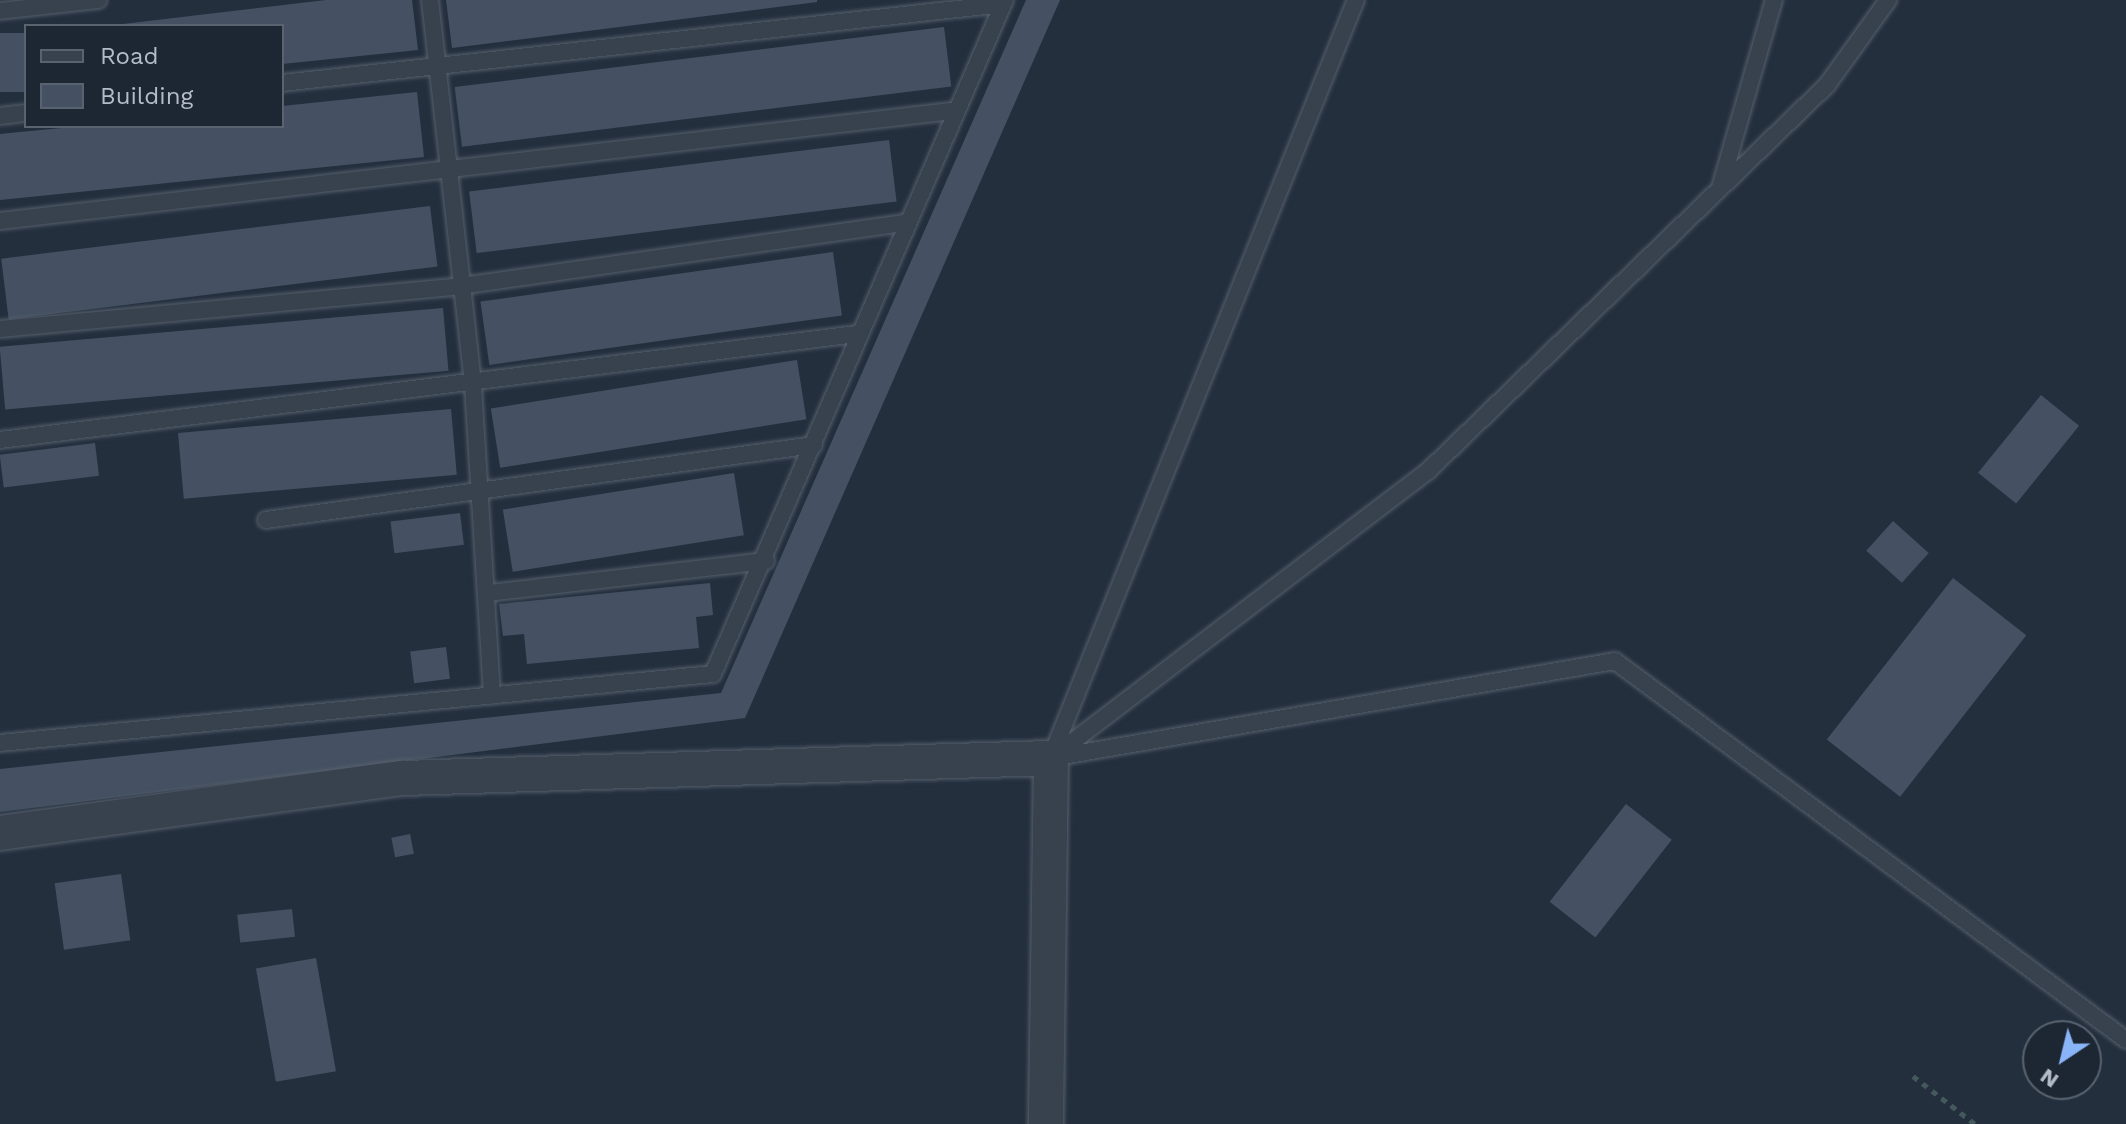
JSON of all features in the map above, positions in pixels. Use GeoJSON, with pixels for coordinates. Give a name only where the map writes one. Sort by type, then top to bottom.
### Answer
{"type":"FeatureCollection","features":[{"type":"Feature","properties":{"kind":"street"},"geometry":{"type":"LineString","coordinates":[[0,833],[403,778],[1051,758],[1046,1124]]}},
{"type":"Feature","properties":{"kind":"lane"},"geometry":{"type":"LineString","coordinates":[[0,11],[98,0]]}},
{"type":"Feature","properties":{"kind":"lane"},"geometry":{"type":"LineString","coordinates":[[430,0],[432,66],[473,385],[489,593],[492,695]]}},
{"type":"Feature","properties":{"kind":"lane"},"geometry":{"type":"LineString","coordinates":[[1051,758],[1356,0]]}},
{"type":"Feature","properties":{"kind":"lane"},"geometry":{"type":"LineString","coordinates":[[1719,190],[1774,0]]}},
{"type":"Feature","properties":{"kind":"lane"},"geometry":{"type":"LineString","coordinates":[[1051,758],[1428,471],[1827,85],[1888,0]]}},
{"type":"Feature","properties":{"kind":"lane"},"geometry":{"type":"LineString","coordinates":[[284,83],[1004,2]]}},
{"type":"Feature","properties":{"kind":"lane"},"geometry":{"type":"LineString","coordinates":[[0,743],[713,674],[766,561],[857,334],[952,111],[1004,2]]}},
{"type":"Feature","properties":{"kind":"lane"},"geometry":{"type":"LineString","coordinates":[[0,221],[445,174],[952,111]]}},
{"type":"Feature","properties":{"kind":"lane"},"geometry":{"type":"LineString","coordinates":[[0,116],[24,113]]}},
{"type":"Feature","properties":{"kind":"lane"},"geometry":{"type":"LineString","coordinates":[[0,329],[461,286],[906,223]]}},
{"type":"Feature","properties":{"kind":"lane"},"geometry":{"type":"LineString","coordinates":[[0,440],[473,385],[857,334]]}},
{"type":"Feature","properties":{"kind":"lane"},"geometry":{"type":"LineString","coordinates":[[266,520],[814,445]]}},
{"type":"Feature","properties":{"kind":"lane"},"geometry":{"type":"LineString","coordinates":[[489,593],[766,561]]}},
{"type":"Feature","properties":{"kind":"lane"},"geometry":{"type":"LineString","coordinates":[[1051,758],[1615,661],[2126,1040]]}},
{"type":"Feature","properties":{"kind":"path"},"geometry":{"type":"LineString","coordinates":[[1913,1076],[1975,1124]]}},
{"type":"Feature","properties":{"kind":"building"},"geometry":{"type":"Polygon","coordinates":[[[326,0],[412,0],[418,50],[284,64],[284,24],[123,24],[326,0]]]}},
{"type":"Feature","properties":{"kind":"building"},"geometry":{"type":"Polygon","coordinates":[[[446,0],[817,0],[817,2],[452,48],[446,0]]]}},
{"type":"Feature","properties":{"kind":"building"},"geometry":{"type":"Polygon","coordinates":[[[1026,0],[1060,0],[745,718],[0,812],[0,769],[721,693],[1026,0]]]}},
{"type":"Feature","properties":{"kind":"building"},"geometry":{"type":"Polygon","coordinates":[[[944,27],[951,87],[462,147],[455,87],[944,27]]]}},
{"type":"Feature","properties":{"kind":"building"},"geometry":{"type":"Polygon","coordinates":[[[0,33],[24,33],[24,92],[0,92],[0,33]]]}},
{"type":"Feature","properties":{"kind":"building"},"geometry":{"type":"Polygon","coordinates":[[[417,92],[424,157],[0,200],[0,134],[62,128],[284,128],[284,106],[417,92]]]}},
{"type":"Feature","properties":{"kind":"building"},"geometry":{"type":"Polygon","coordinates":[[[889,140],[897,202],[477,253],[469,192],[889,140]]]}},
{"type":"Feature","properties":{"kind":"building"},"geometry":{"type":"Polygon","coordinates":[[[430,206],[437,267],[9,319],[1,259],[430,206]]]}},
{"type":"Feature","properties":{"kind":"building"},"geometry":{"type":"Polygon","coordinates":[[[833,252],[842,315],[489,365],[480,302],[833,252]]]}},
{"type":"Feature","properties":{"kind":"building"},"geometry":{"type":"Polygon","coordinates":[[[443,308],[448,371],[5,410],[0,347],[443,308]]]}},
{"type":"Feature","properties":{"kind":"building"},"geometry":{"type":"Polygon","coordinates":[[[797,360],[806,419],[500,468],[491,408],[797,360]]]}},
{"type":"Feature","properties":{"kind":"building"},"geometry":{"type":"Polygon","coordinates":[[[2041,395],[2079,426],[2016,504],[1978,473],[2041,395]]]}},
{"type":"Feature","properties":{"kind":"building"},"geometry":{"type":"Polygon","coordinates":[[[451,409],[457,475],[184,499],[178,433],[451,409]]]}},
{"type":"Feature","properties":{"kind":"building"},"geometry":{"type":"Polygon","coordinates":[[[95,443],[99,476],[4,487],[0,455],[95,443]]]}},
{"type":"Feature","properties":{"kind":"building"},"geometry":{"type":"Polygon","coordinates":[[[734,473],[744,535],[513,572],[503,510],[734,473]]]}},
{"type":"Feature","properties":{"kind":"building"},"geometry":{"type":"Polygon","coordinates":[[[460,513],[464,545],[394,553],[391,522],[460,513]]]}},
{"type":"Feature","properties":{"kind":"building"},"geometry":{"type":"Polygon","coordinates":[[[1893,521],[1929,553],[1902,583],[1866,551],[1893,521]]]}},
{"type":"Feature","properties":{"kind":"building"},"geometry":{"type":"Polygon","coordinates":[[[1953,578],[2026,635],[1900,797],[1827,740],[1953,578]]]}},
{"type":"Feature","properties":{"kind":"building"},"geometry":{"type":"Polygon","coordinates":[[[710,583],[713,615],[696,617],[699,648],[527,664],[524,634],[503,636],[499,604],[710,583]]]}},
{"type":"Feature","properties":{"kind":"building"},"geometry":{"type":"Polygon","coordinates":[[[446,647],[450,679],[414,683],[410,651],[446,647]]]}},
{"type":"Feature","properties":{"kind":"building"},"geometry":{"type":"Polygon","coordinates":[[[1626,804],[1672,840],[1595,937],[1550,902],[1626,804]]]}},
{"type":"Feature","properties":{"kind":"building"},"geometry":{"type":"Polygon","coordinates":[[[410,834],[414,854],[395,857],[391,838],[410,834]]]}},
{"type":"Feature","properties":{"kind":"building"},"geometry":{"type":"Polygon","coordinates":[[[121,874],[130,940],[64,950],[55,883],[121,874]]]}},
{"type":"Feature","properties":{"kind":"building"},"geometry":{"type":"Polygon","coordinates":[[[292,909],[295,937],[240,943],[237,915],[292,909]]]}},
{"type":"Feature","properties":{"kind":"building"},"geometry":{"type":"Polygon","coordinates":[[[316,958],[336,1071],[276,1082],[256,969],[316,958]]]}}]}
